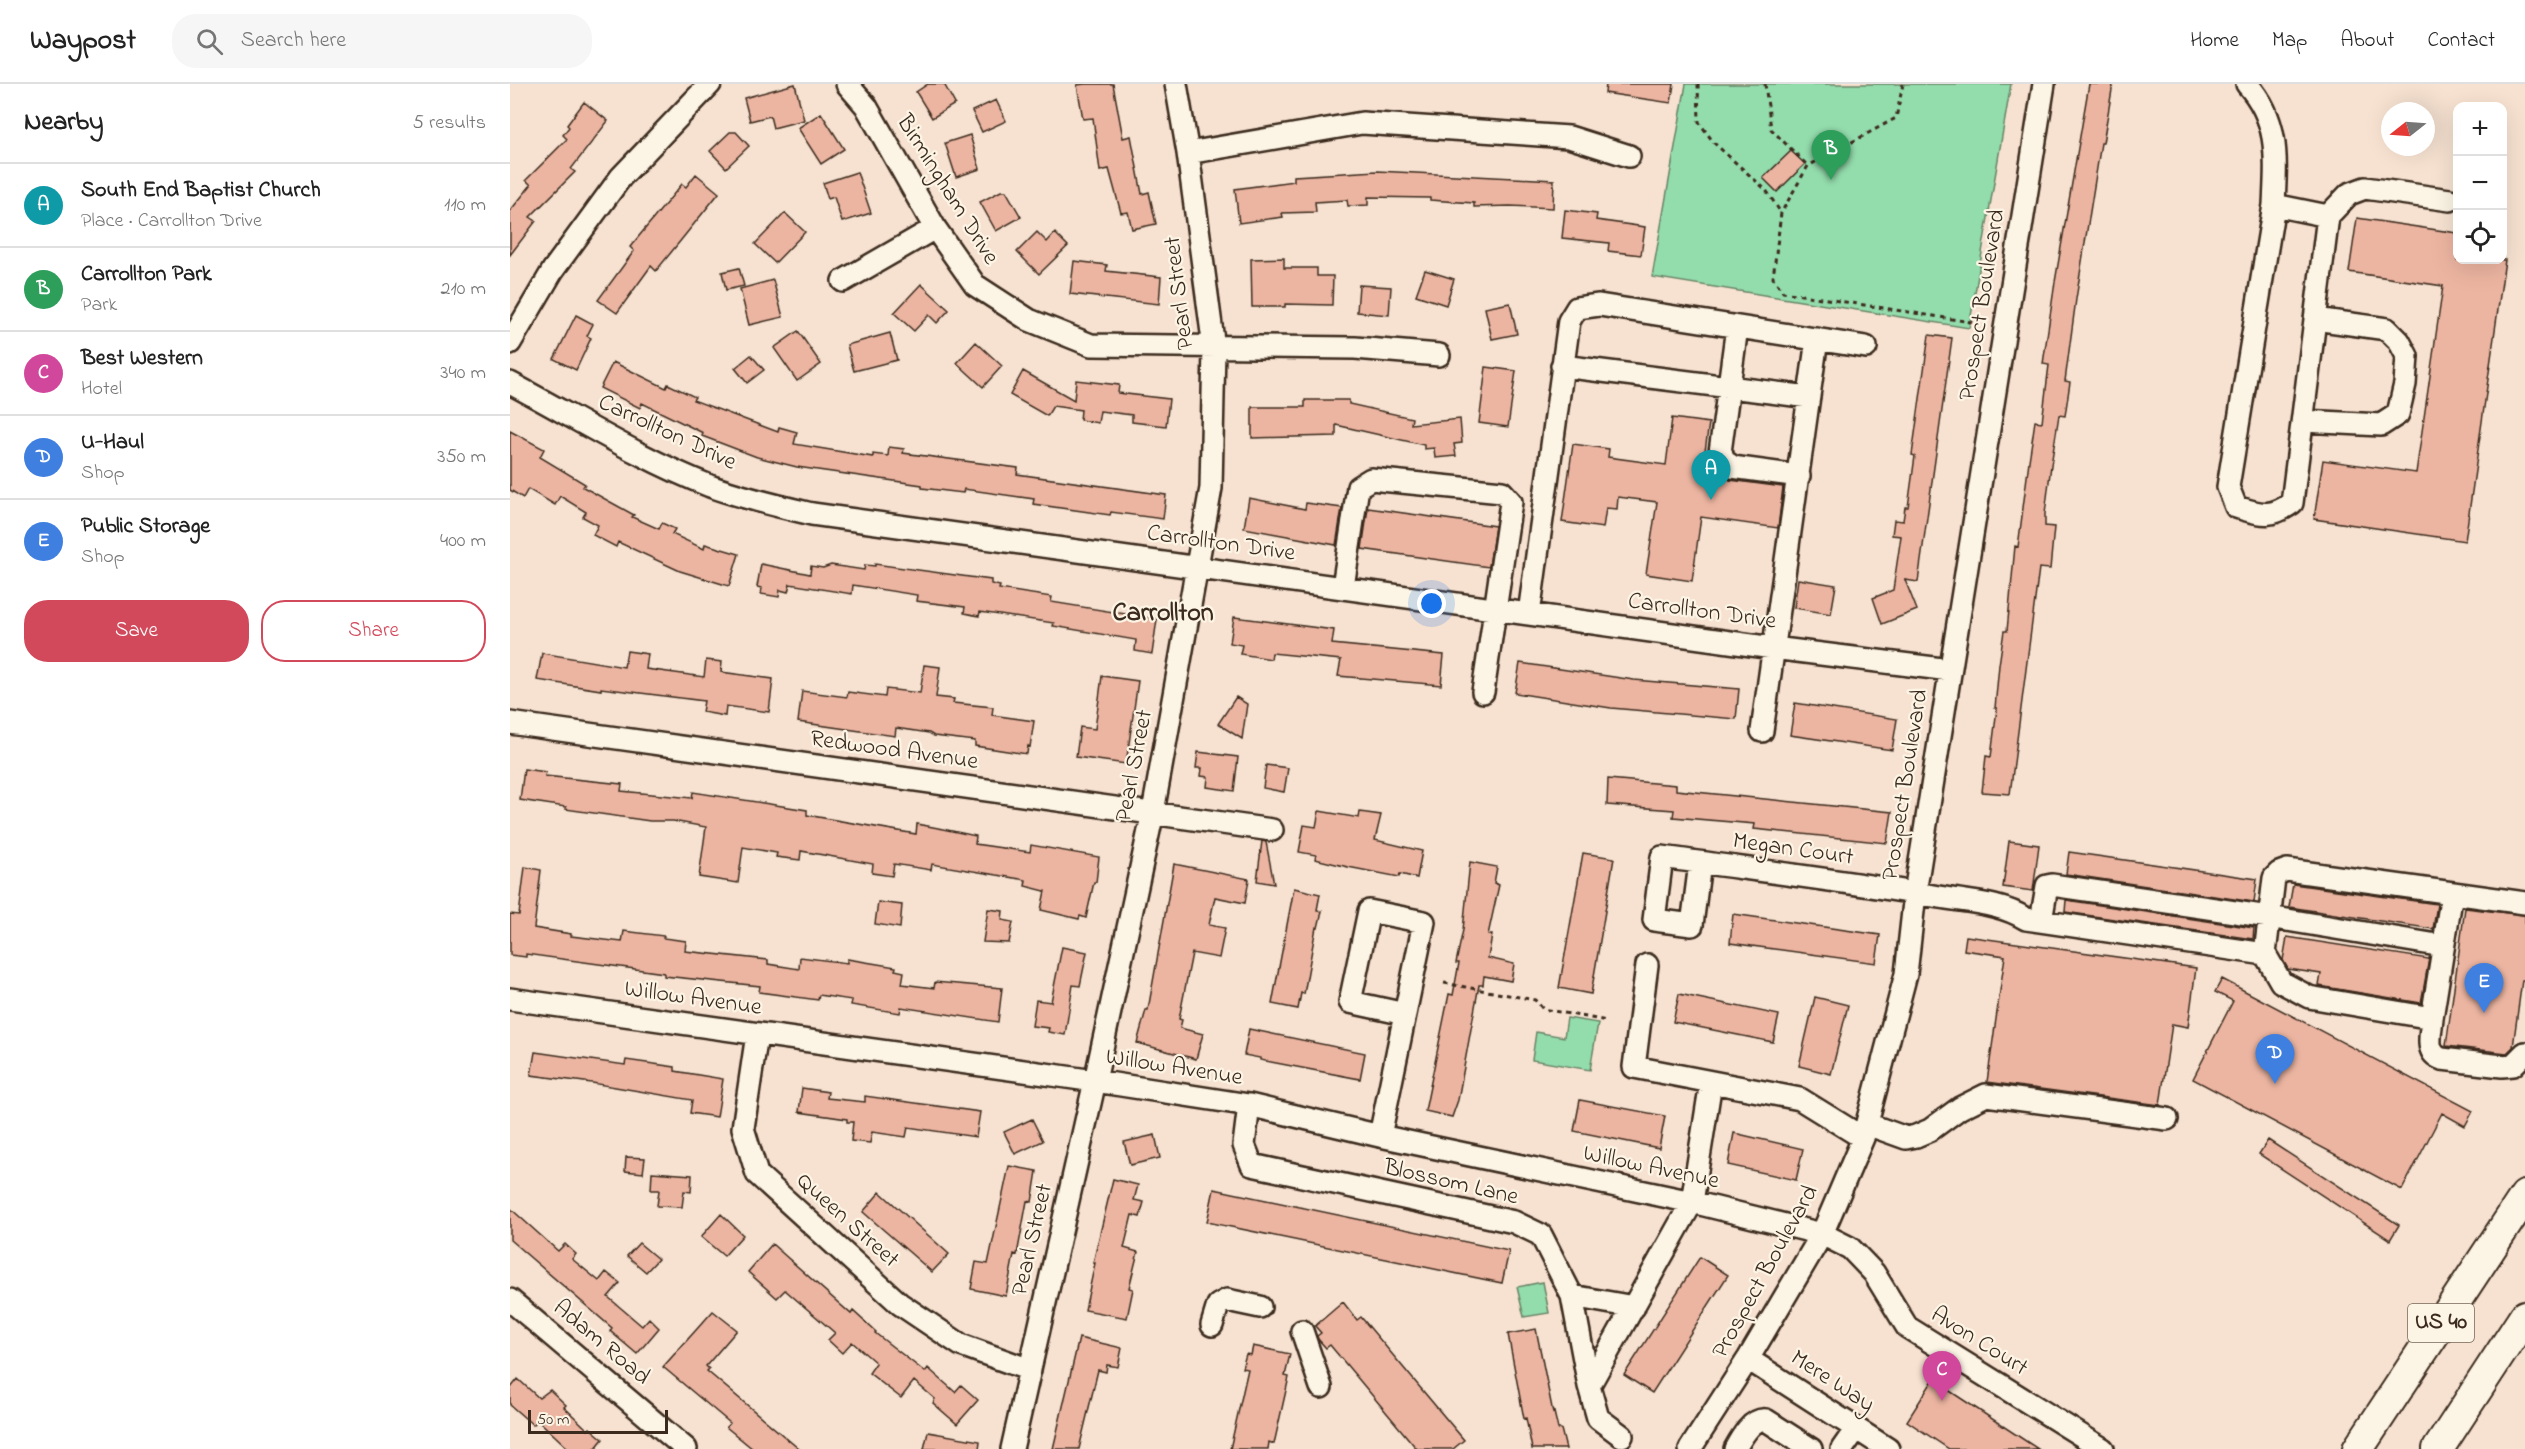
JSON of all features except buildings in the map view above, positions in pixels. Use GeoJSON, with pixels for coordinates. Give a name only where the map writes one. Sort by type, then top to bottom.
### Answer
{"type":"FeatureCollection","features":[{"type":"Feature","properties":{"kind":"highway","name":"US 40"},"geometry":{"type":"LineString","coordinates":[[2358,1449],[2525,1196]]}},
{"type":"Feature","properties":{"kind":"highway"},"geometry":{"type":"LineString","coordinates":[[2438,1449],[2525,1316]]}},
{"type":"Feature","properties":{"kind":"highway"},"geometry":{"type":"LineString","coordinates":[[2446,1449],[2525,1343]]}},
{"type":"Feature","properties":{"kind":"street"},"geometry":{"type":"LineString","coordinates":[[510,343],[553,270],[621,177],[710,84]]}},
{"type":"Feature","properties":{"kind":"street","name":"Birmingham Drive"},"geometry":{"type":"LineString","coordinates":[[847,84],[866,106],[935,228],[975,285],[1029,320],[1091,345],[1355,348],[1439,355]]}},
{"type":"Feature","properties":{"kind":"street","name":"Pearl Street"},"geometry":{"type":"LineString","coordinates":[[1012,1449],[1153,812],[1211,488],[1214,348],[1188,153],[1176,84]]}},
{"type":"Feature","properties":{"kind":"street","name":"Prospect Boulevard"},"geometry":{"type":"LineString","coordinates":[[1690,1449],[1748,1359],[1822,1234],[1865,1131],[1906,974],[1915,893],[2044,84]]}},
{"type":"Feature","properties":{"kind":"street"},"geometry":{"type":"LineString","coordinates":[[2247,84],[2262,100],[2276,148],[2274,205],[2228,487],[2236,507],[2264,516],[2281,511],[2292,503],[2328,216],[2349,194],[2365,188],[2450,200]]}},
{"type":"Feature","properties":{"kind":"street"},"geometry":{"type":"LineString","coordinates":[[1188,153],[1362,123],[1569,137],[1629,156]]}},
{"type":"Feature","properties":{"kind":"street"},"geometry":{"type":"LineString","coordinates":[[2274,205],[2328,216]]}},
{"type":"Feature","properties":{"kind":"street"},"geometry":{"type":"LineString","coordinates":[[843,281],[935,228]]}},
{"type":"Feature","properties":{"kind":"street"},"geometry":{"type":"LineString","coordinates":[[1529,614],[1569,321],[1577,308],[1599,305],[1866,347]]}},
{"type":"Feature","properties":{"kind":"street"},"geometry":{"type":"LineString","coordinates":[[2303,421],[2381,425],[2398,414],[2405,384],[2407,356],[2398,341],[2387,330],[2315,320]]}},
{"type":"Feature","properties":{"kind":"street"},"geometry":{"type":"LineString","coordinates":[[1737,327],[1720,452],[1732,467],[1799,476]]}},
{"type":"Feature","properties":{"kind":"street"},"geometry":{"type":"LineString","coordinates":[[1762,731],[1817,339]]}},
{"type":"Feature","properties":{"kind":"street"},"geometry":{"type":"LineString","coordinates":[[1562,366],[1809,397]]}},
{"type":"Feature","properties":{"kind":"street","name":"Carrollton Drive"},"geometry":{"type":"LineString","coordinates":[[510,383],[670,468],[711,486],[769,504],[812,514],[1773,648],[1950,670]]}},
{"type":"Feature","properties":{"kind":"street"},"geometry":{"type":"LineString","coordinates":[[1344,587],[1358,487],[1371,479],[1502,492],[1511,502],[1483,692]]}},
{"type":"Feature","properties":{"kind":"street","name":"Redwood Avenue"},"geometry":{"type":"LineString","coordinates":[[510,723],[1272,830]]}},
{"type":"Feature","properties":{"kind":"street","name":"Megan Court"},"geometry":{"type":"LineString","coordinates":[[1700,863],[1915,893],[2012,910],[2026,919],[2265,954]]}},
{"type":"Feature","properties":{"kind":"street"},"geometry":{"type":"LineString","coordinates":[[2432,1018],[2309,997],[2281,982],[2265,954],[2274,878],[2287,870],[2525,903]]}},
{"type":"Feature","properties":{"kind":"street"},"geometry":{"type":"LineString","coordinates":[[2041,921],[2047,886],[2052,885],[2269,917],[2443,946]]}},
{"type":"Feature","properties":{"kind":"street"},"geometry":{"type":"LineString","coordinates":[[2451,893],[2432,1018],[2430,1049],[2434,1056],[2442,1059],[2502,1065],[2513,1065],[2525,1053]]}},
{"type":"Feature","properties":{"kind":"street"},"geometry":{"type":"LineString","coordinates":[[1380,1136],[1424,922],[1369,911],[1350,1002],[1405,1014]]}},
{"type":"Feature","properties":{"kind":"street"},"geometry":{"type":"LineString","coordinates":[[1647,965],[1634,1067],[1800,1100],[1865,1131],[1906,1138],[1930,1130],[1960,1108],[1986,1095],[2168,1119]]}},
{"type":"Feature","properties":{"kind":"street","name":"Willow Avenue"},"geometry":{"type":"LineString","coordinates":[[510,999],[1095,1081],[1249,1105],[1380,1136],[1692,1202],[1822,1234]]}},
{"type":"Feature","properties":{"kind":"street","name":"Queen Street"},"geometry":{"type":"LineString","coordinates":[[757,1034],[743,1128],[757,1174],[900,1304],[961,1345],[1030,1370]]}},
{"type":"Feature","properties":{"kind":"street"},"geometry":{"type":"LineString","coordinates":[[1589,1386],[1692,1202],[1711,1082]]}},
{"type":"Feature","properties":{"kind":"street","name":"Blossom Lane"},"geometry":{"type":"LineString","coordinates":[[1249,1105],[1244,1145],[1251,1165],[1514,1222],[1541,1235],[1572,1296],[1589,1386],[1598,1418],[1622,1436]]}},
{"type":"Feature","properties":{"kind":"street","name":"Avon Court"},"geometry":{"type":"LineString","coordinates":[[1822,1234],[1850,1248],[1874,1273],[1907,1327],[2103,1449]]}},
{"type":"Feature","properties":{"kind":"street"},"geometry":{"type":"LineString","coordinates":[[1572,1296],[1634,1307]]}},
{"type":"Feature","properties":{"kind":"street","name":"Adam Road"},"geometry":{"type":"LineString","coordinates":[[510,1300],[686,1449]]}},
{"type":"Feature","properties":{"kind":"street"},"geometry":{"type":"LineString","coordinates":[[1212,1325],[1218,1305],[1227,1300],[1260,1307]]}},
{"type":"Feature","properties":{"kind":"street"},"geometry":{"type":"LineString","coordinates":[[1302,1331],[1321,1387]]}},
{"type":"Feature","properties":{"kind":"street","name":"Mere Way"},"geometry":{"type":"LineString","coordinates":[[1748,1359],[1888,1449]]}},
{"type":"Feature","properties":{"kind":"street"},"geometry":{"type":"LineString","coordinates":[[1735,1449],[1754,1422],[1760,1419],[1766,1420],[1811,1449]]}},
{"type":"Feature","properties":{"kind":"street"},"geometry":{"type":"LineString","coordinates":[[1842,1449],[1856,1429]]}},
{"type":"Feature","properties":{"kind":"path"},"geometry":{"type":"LineString","coordinates":[[1698,84],[1699,122],[1714,143],[1766,190],[1781,213]]}},
{"type":"Feature","properties":{"kind":"path"},"geometry":{"type":"LineString","coordinates":[[1766,84],[1771,129],[1808,166]]}},
{"type":"Feature","properties":{"kind":"path"},"geometry":{"type":"LineString","coordinates":[[1903,84],[1896,118],[1808,166],[1781,213],[1773,278],[1783,291],[1977,323]]}},
{"type":"Feature","properties":{"kind":"path"},"geometry":{"type":"LineString","coordinates":[[1444,983],[1534,1000],[1543,1009],[1607,1021]]}},
{"type":"Feature","properties":{"kind":"green space"},"geometry":{"type":"Polygon","coordinates":[[[1686,84],[2011,84],[1969,328],[1652,277],[1686,84]]]}},
{"type":"Feature","properties":{"kind":"green space"},"geometry":{"type":"Polygon","coordinates":[[[1567,1018],[1598,1023],[1590,1070],[1532,1060],[1536,1032],[1564,1037],[1567,1018]]]}},
{"type":"Feature","properties":{"kind":"green space"},"geometry":{"type":"Polygon","coordinates":[[[1543,1282],[1549,1313],[1524,1317],[1517,1287],[1543,1282]]]}},
{"type":"Feature","properties":{"kind":"place","name":"Carrollton Park"},"geometry":{"type":"Point","coordinates":[1831,180]}},
{"type":"Feature","properties":{"kind":"place","name":"South End Baptist Church"},"geometry":{"type":"Point","coordinates":[1711,500]}},
{"type":"Feature","properties":{"kind":"place","name":"Public Storage"},"geometry":{"type":"Point","coordinates":[2484,1013]}},
{"type":"Feature","properties":{"kind":"place","name":"U-Haul"},"geometry":{"type":"Point","coordinates":[2275,1084]}},
{"type":"Feature","properties":{"kind":"place","name":"Best Western"},"geometry":{"type":"Point","coordinates":[1942,1401]}},
{"type":"Feature","properties":{"kind":"district","name":"Carrollton"},"geometry":{"type":"Point","coordinates":[1163,614]}}]}
